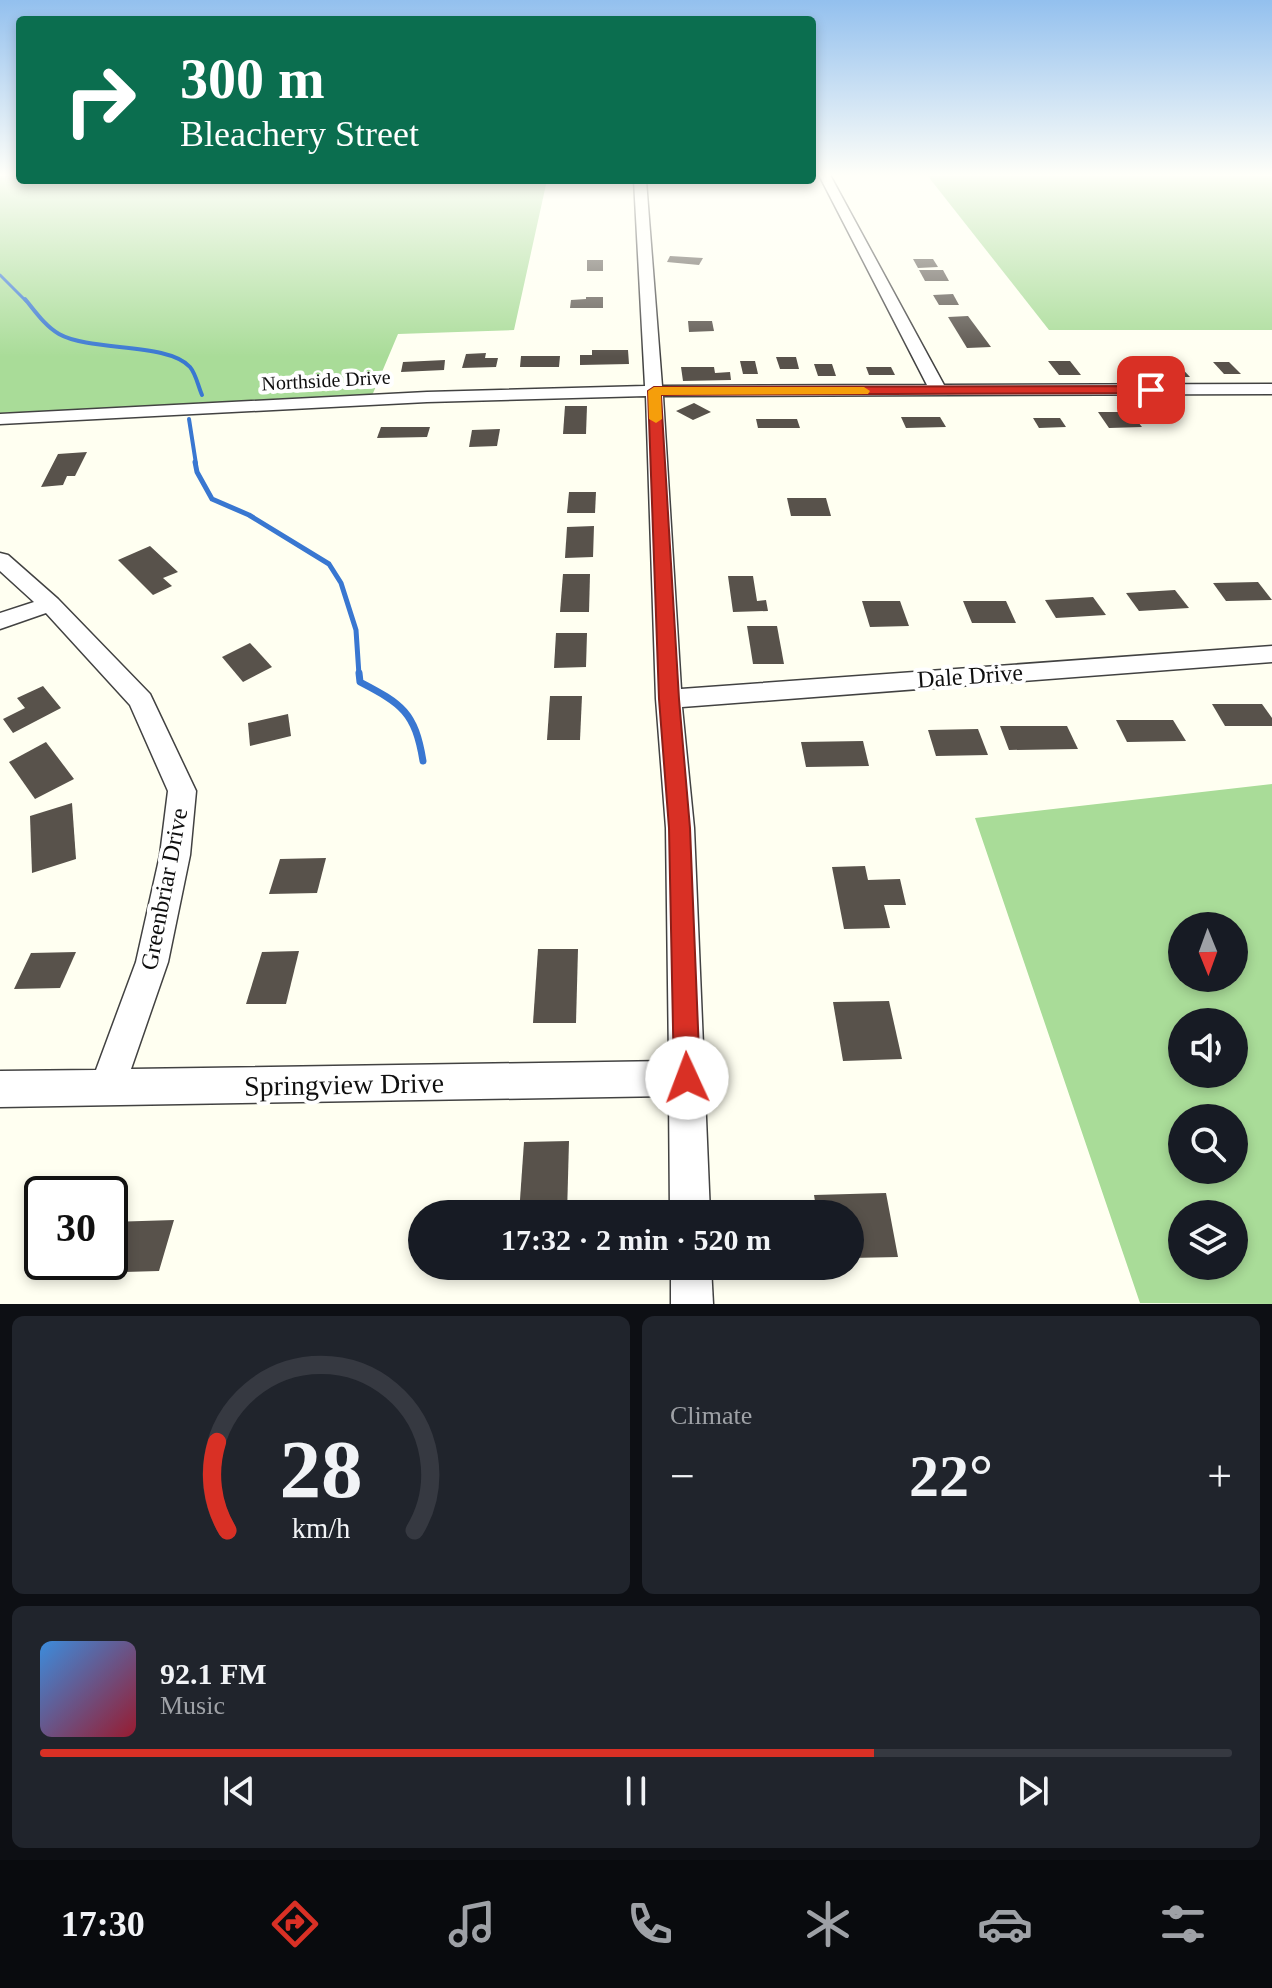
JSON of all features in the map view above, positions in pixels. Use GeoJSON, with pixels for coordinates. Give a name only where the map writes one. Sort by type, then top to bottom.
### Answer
{"type":"FeatureCollection","features":[{"type":"Feature","properties":{"kind":"street"},"geometry":{"type":"LineString","coordinates":[[644,236],[669,699],[680,828],[690,1200]]}},
{"type":"Feature","properties":{"kind":"street"},"geometry":{"type":"LineString","coordinates":[[856,236],[939,391]]}},
{"type":"Feature","properties":{"kind":"street","name":"Northside Drive"},"geometry":{"type":"LineString","coordinates":[[3,424],[412,398],[654,391],[1272,389]]}},
{"type":"Feature","properties":{"kind":"street","name":"Greenbriar Drive"},"geometry":{"type":"LineString","coordinates":[[0,560],[50,604],[141,700],[182,791],[175,855],[152,962],[107,1088]]}},
{"type":"Feature","properties":{"kind":"street"},"geometry":{"type":"LineString","coordinates":[[0,621],[50,604]]}},
{"type":"Feature","properties":{"kind":"street","name":"Dale Drive"},"geometry":{"type":"LineString","coordinates":[[669,699],[1272,654]]}},
{"type":"Feature","properties":{"kind":"street","name":"Springview Drive"},"geometry":{"type":"LineString","coordinates":[[0,1089],[687,1078]]}},
{"type":"Feature","properties":{"kind":"street"},"geometry":{"type":"LineString","coordinates":[[691,1280],[692,1304]]}},
{"type":"Feature","properties":{"kind":"green space"},"geometry":{"type":"Polygon","coordinates":[[[0,236],[535,236],[514,330],[398,334],[371,398],[0,413],[0,236]]]}},
{"type":"Feature","properties":{"kind":"green space"},"geometry":{"type":"Polygon","coordinates":[[[975,236],[1272,236],[1272,330],[1049,330],[975,236]]]}},
{"type":"Feature","properties":{"kind":"green space"},"geometry":{"type":"Polygon","coordinates":[[[1272,784],[1272,1304],[1140,1303],[975,818],[1272,784]]]}},
{"type":"Feature","properties":{"kind":"building"},"geometry":{"type":"Polygon","coordinates":[[[670,256],[703,258],[699,265],[667,262],[670,256]]]}},
{"type":"Feature","properties":{"kind":"building"},"geometry":{"type":"Polygon","coordinates":[[[913,259],[933,259],[938,267],[918,268],[913,259]]]}},
{"type":"Feature","properties":{"kind":"building"},"geometry":{"type":"Polygon","coordinates":[[[587,260],[603,260],[603,271],[587,271],[587,260]]]}},
{"type":"Feature","properties":{"kind":"building"},"geometry":{"type":"Polygon","coordinates":[[[919,270],[943,270],[949,281],[925,281],[919,270]]]}},
{"type":"Feature","properties":{"kind":"building"},"geometry":{"type":"Polygon","coordinates":[[[953,294],[959,305],[939,305],[933,295],[953,294]]]}},
{"type":"Feature","properties":{"kind":"building"},"geometry":{"type":"Polygon","coordinates":[[[603,297],[603,308],[570,308],[571,300],[603,297]]]}},
{"type":"Feature","properties":{"kind":"building"},"geometry":{"type":"Polygon","coordinates":[[[968,316],[991,347],[967,348],[948,317],[968,316]]]}},
{"type":"Feature","properties":{"kind":"building"},"geometry":{"type":"Polygon","coordinates":[[[688,321],[712,321],[714,331],[689,332],[688,321]]]}},
{"type":"Feature","properties":{"kind":"building"},"geometry":{"type":"Polygon","coordinates":[[[592,350],[628,350],[629,364],[580,365],[580,355],[592,355],[592,350]]]}},
{"type":"Feature","properties":{"kind":"building"},"geometry":{"type":"Polygon","coordinates":[[[486,353],[485,358],[498,358],[496,367],[462,368],[466,354],[486,353]]]}},
{"type":"Feature","properties":{"kind":"building"},"geometry":{"type":"Polygon","coordinates":[[[521,356],[560,356],[559,367],[520,367],[521,356]]]}},
{"type":"Feature","properties":{"kind":"building"},"geometry":{"type":"Polygon","coordinates":[[[776,357],[796,357],[799,369],[780,369],[776,357]]]}},
{"type":"Feature","properties":{"kind":"building"},"geometry":{"type":"Polygon","coordinates":[[[445,360],[444,370],[401,372],[403,362],[445,360]]]}},
{"type":"Feature","properties":{"kind":"building"},"geometry":{"type":"Polygon","coordinates":[[[1152,360],[1174,360],[1190,377],[1167,377],[1152,360]]]}},
{"type":"Feature","properties":{"kind":"building"},"geometry":{"type":"Polygon","coordinates":[[[740,361],[755,361],[758,374],[743,374],[740,361]]]}},
{"type":"Feature","properties":{"kind":"building"},"geometry":{"type":"Polygon","coordinates":[[[1048,361],[1070,361],[1081,375],[1059,375],[1048,361]]]}},
{"type":"Feature","properties":{"kind":"building"},"geometry":{"type":"Polygon","coordinates":[[[1213,362],[1229,362],[1241,374],[1224,374],[1213,362]]]}},
{"type":"Feature","properties":{"kind":"building"},"geometry":{"type":"Polygon","coordinates":[[[814,364],[832,364],[836,376],[818,376],[814,364]]]}},
{"type":"Feature","properties":{"kind":"building"},"geometry":{"type":"Polygon","coordinates":[[[681,367],[714,367],[715,373],[730,372],[731,380],[683,381],[681,367]]]}},
{"type":"Feature","properties":{"kind":"building"},"geometry":{"type":"Polygon","coordinates":[[[866,367],[891,367],[895,375],[869,375],[866,367]]]}},
{"type":"Feature","properties":{"kind":"building"},"geometry":{"type":"Polygon","coordinates":[[[694,403],[711,412],[693,420],[676,411],[694,403]]]}},
{"type":"Feature","properties":{"kind":"building"},"geometry":{"type":"Polygon","coordinates":[[[565,406],[587,406],[586,434],[563,434],[565,406]]]}},
{"type":"Feature","properties":{"kind":"building"},"geometry":{"type":"Polygon","coordinates":[[[1098,412],[1130,412],[1142,427],[1109,428],[1098,412]]]}},
{"type":"Feature","properties":{"kind":"building"},"geometry":{"type":"Polygon","coordinates":[[[901,417],[940,417],[946,427],[906,428],[901,417]]]}},
{"type":"Feature","properties":{"kind":"building"},"geometry":{"type":"Polygon","coordinates":[[[1033,418],[1060,418],[1066,427],[1039,428],[1033,418]]]}},
{"type":"Feature","properties":{"kind":"building"},"geometry":{"type":"Polygon","coordinates":[[[756,419],[797,419],[800,428],[758,428],[756,419]]]}},
{"type":"Feature","properties":{"kind":"building"},"geometry":{"type":"Polygon","coordinates":[[[381,427],[430,427],[427,437],[377,438],[381,427]]]}},
{"type":"Feature","properties":{"kind":"building"},"geometry":{"type":"Polygon","coordinates":[[[500,429],[497,446],[469,447],[472,430],[500,429]]]}},
{"type":"Feature","properties":{"kind":"building"},"geometry":{"type":"Polygon","coordinates":[[[87,452],[75,476],[67,476],[63,485],[41,487],[58,454],[87,452]]]}},
{"type":"Feature","properties":{"kind":"building"},"geometry":{"type":"Polygon","coordinates":[[[569,492],[596,492],[595,513],[567,513],[569,492]]]}},
{"type":"Feature","properties":{"kind":"building"},"geometry":{"type":"Polygon","coordinates":[[[787,498],[826,498],[831,516],[791,516],[787,498]]]}},
{"type":"Feature","properties":{"kind":"building"},"geometry":{"type":"Polygon","coordinates":[[[594,526],[593,557],[565,558],[567,527],[594,526]]]}},
{"type":"Feature","properties":{"kind":"building"},"geometry":{"type":"Polygon","coordinates":[[[150,546],[178,572],[163,578],[172,586],[153,595],[118,560],[150,546]]]}},
{"type":"Feature","properties":{"kind":"building"},"geometry":{"type":"Polygon","coordinates":[[[563,574],[590,574],[589,612],[560,612],[563,574]]]}},
{"type":"Feature","properties":{"kind":"building"},"geometry":{"type":"Polygon","coordinates":[[[728,576],[753,576],[757,601],[766,600],[768,611],[733,612],[728,576]]]}},
{"type":"Feature","properties":{"kind":"building"},"geometry":{"type":"Polygon","coordinates":[[[1258,582],[1272,600],[1226,601],[1213,583],[1258,582]]]}},
{"type":"Feature","properties":{"kind":"building"},"geometry":{"type":"Polygon","coordinates":[[[1175,590],[1189,608],[1139,611],[1126,593],[1175,590]]]}},
{"type":"Feature","properties":{"kind":"building"},"geometry":{"type":"Polygon","coordinates":[[[1093,597],[1106,615],[1056,618],[1045,600],[1093,597]]]}},
{"type":"Feature","properties":{"kind":"building"},"geometry":{"type":"Polygon","coordinates":[[[862,601],[900,601],[909,626],[870,627],[862,601]]]}},
{"type":"Feature","properties":{"kind":"building"},"geometry":{"type":"Polygon","coordinates":[[[963,601],[1006,601],[1016,623],[972,623],[963,601]]]}},
{"type":"Feature","properties":{"kind":"building"},"geometry":{"type":"Polygon","coordinates":[[[747,626],[777,626],[784,664],[753,664],[747,626]]]}},
{"type":"Feature","properties":{"kind":"building"},"geometry":{"type":"Polygon","coordinates":[[[556,633],[587,633],[586,667],[554,668],[556,633]]]}},
{"type":"Feature","properties":{"kind":"building"},"geometry":{"type":"Polygon","coordinates":[[[250,643],[272,667],[243,682],[222,657],[250,643]]]}},
{"type":"Feature","properties":{"kind":"building"},"geometry":{"type":"Polygon","coordinates":[[[43,686],[61,708],[13,733],[3,719],[25,708],[17,698],[43,686]]]}},
{"type":"Feature","properties":{"kind":"building"},"geometry":{"type":"Polygon","coordinates":[[[550,696],[582,696],[580,740],[547,740],[550,696]]]}},
{"type":"Feature","properties":{"kind":"building"},"geometry":{"type":"Polygon","coordinates":[[[1212,704],[1262,704],[1272,718],[1272,726],[1225,726],[1212,704]]]}},
{"type":"Feature","properties":{"kind":"building"},"geometry":{"type":"Polygon","coordinates":[[[288,714],[291,736],[250,746],[248,723],[288,714]]]}},
{"type":"Feature","properties":{"kind":"building"},"geometry":{"type":"Polygon","coordinates":[[[1116,720],[1173,720],[1186,741],[1127,742],[1116,720]]]}},
{"type":"Feature","properties":{"kind":"building"},"geometry":{"type":"Polygon","coordinates":[[[1000,726],[1067,726],[1078,749],[1009,750],[1000,726]]]}},
{"type":"Feature","properties":{"kind":"building"},"geometry":{"type":"Polygon","coordinates":[[[978,729],[988,755],[936,756],[928,730],[978,729]]]}},
{"type":"Feature","properties":{"kind":"building"},"geometry":{"type":"Polygon","coordinates":[[[863,741],[869,766],[806,767],[801,742],[863,741]]]}},
{"type":"Feature","properties":{"kind":"building"},"geometry":{"type":"Polygon","coordinates":[[[46,742],[74,779],[35,799],[9,762],[46,742]]]}},
{"type":"Feature","properties":{"kind":"building"},"geometry":{"type":"Polygon","coordinates":[[[72,803],[76,859],[32,873],[30,816],[72,803]]]}},
{"type":"Feature","properties":{"kind":"building"},"geometry":{"type":"Polygon","coordinates":[[[326,858],[317,893],[269,894],[280,859],[326,858]]]}},
{"type":"Feature","properties":{"kind":"building"},"geometry":{"type":"Polygon","coordinates":[[[865,866],[868,880],[900,879],[906,905],[884,905],[890,928],[844,929],[832,867],[865,866]]]}},
{"type":"Feature","properties":{"kind":"building"},"geometry":{"type":"Polygon","coordinates":[[[538,949],[578,949],[576,1023],[533,1023],[538,949]]]}},
{"type":"Feature","properties":{"kind":"building"},"geometry":{"type":"Polygon","coordinates":[[[299,951],[286,1004],[246,1004],[262,952],[299,951]]]}},
{"type":"Feature","properties":{"kind":"building"},"geometry":{"type":"Polygon","coordinates":[[[76,952],[60,988],[14,989],[31,953],[76,952]]]}},
{"type":"Feature","properties":{"kind":"building"},"geometry":{"type":"Polygon","coordinates":[[[889,1001],[902,1059],[843,1061],[833,1002],[889,1001]]]}},
{"type":"Feature","properties":{"kind":"building"},"geometry":{"type":"Polygon","coordinates":[[[569,1141],[567,1200],[520,1200],[524,1142],[569,1141]]]}},
{"type":"Feature","properties":{"kind":"building"},"geometry":{"type":"Polygon","coordinates":[[[886,1193],[898,1257],[864,1258],[864,1200],[815,1200],[814,1195],[886,1193]]]}},
{"type":"Feature","properties":{"kind":"building"},"geometry":{"type":"Polygon","coordinates":[[[174,1220],[159,1271],[128,1272],[128,1221],[174,1220]]]}},
{"type":"Feature","properties":{"kind":"waterway"},"geometry":{"type":"LineString","coordinates":[[0,275],[26,301]]}},
{"type":"Feature","properties":{"kind":"waterway"},"geometry":{"type":"LineString","coordinates":[[25,299],[49,327],[73,340],[147,350],[179,359],[192,370],[202,395]]}},
{"type":"Feature","properties":{"kind":"waterway"},"geometry":{"type":"LineString","coordinates":[[189,419],[196,464]]}},
{"type":"Feature","properties":{"kind":"waterway"},"geometry":{"type":"LineString","coordinates":[[195,462],[212,499],[249,515],[329,564],[341,583],[356,630],[359,675]]}},
{"type":"Feature","properties":{"kind":"waterway"},"geometry":{"type":"LineString","coordinates":[[359,673],[360,682],[396,704],[411,720],[423,761]]}},
{"type":"Feature","properties":{"kind":"slow traffic"},"geometry":{"type":"LineString","coordinates":[[656,419],[654,391],[864,391]]}},
{"type":"Feature","properties":{"kind":"route"},"geometry":{"type":"LineString","coordinates":[[687,1078],[680,828],[669,699],[654,391],[1151,390]]}}]}
